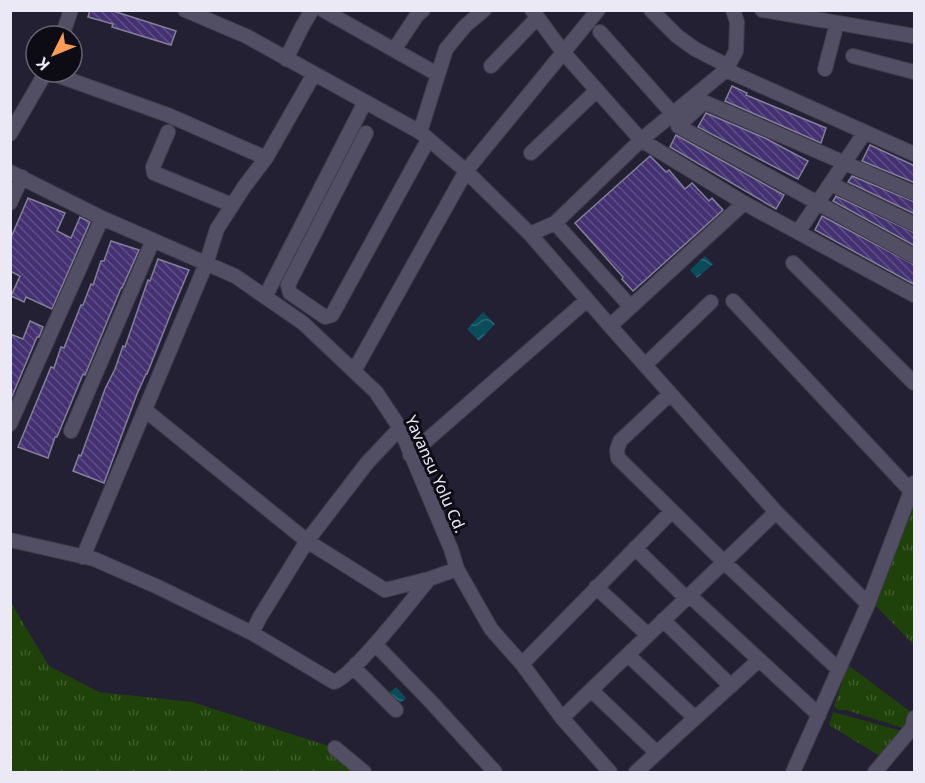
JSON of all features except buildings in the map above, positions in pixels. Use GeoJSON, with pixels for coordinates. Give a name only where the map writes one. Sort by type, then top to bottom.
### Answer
{"type":"FeatureCollection","features":[{"type":"Feature","properties":{"kind":"street"},"geometry":{"type":"LineString","coordinates":[[185,10],[246,36],[365,102],[424,136],[466,171],[530,234],[776,512],[868,604]]}},
{"type":"Feature","properties":{"kind":"street"},"geometry":{"type":"LineString","coordinates":[[286,59],[312,10]]}},
{"type":"Feature","properties":{"kind":"street"},"geometry":{"type":"LineString","coordinates":[[323,10],[437,74]]}},
{"type":"Feature","properties":{"kind":"street"},"geometry":{"type":"LineString","coordinates":[[394,50],[417,15],[423,10]]}},
{"type":"Feature","properties":{"kind":"street"},"geometry":{"type":"LineString","coordinates":[[366,133],[288,285],[290,292],[325,318],[332,315],[424,136],[437,74],[446,49],[465,26],[484,10]]}},
{"type":"Feature","properties":{"kind":"street"},"geometry":{"type":"LineString","coordinates":[[354,371],[466,171],[598,10]]}},
{"type":"Feature","properties":{"kind":"street"},"geometry":{"type":"LineString","coordinates":[[651,10],[677,36],[727,68],[915,154]]}},
{"type":"Feature","properties":{"kind":"street"},"geometry":{"type":"LineString","coordinates":[[530,234],[555,223],[641,140],[727,68],[736,51],[737,22],[733,10]]}},
{"type":"Feature","properties":{"kind":"street"},"geometry":{"type":"LineString","coordinates":[[762,10],[822,15],[837,23],[915,36]]}},
{"type":"Feature","properties":{"kind":"street"},"geometry":{"type":"LineString","coordinates":[[491,66],[535,14],[563,52],[641,140],[744,203],[915,295]]}},
{"type":"Feature","properties":{"kind":"street"},"geometry":{"type":"LineString","coordinates":[[825,69],[837,23]]}},
{"type":"Feature","properties":{"kind":"street"},"geometry":{"type":"LineString","coordinates":[[600,32],[673,114]]}},
{"type":"Feature","properties":{"kind":"street"},"geometry":{"type":"LineString","coordinates":[[853,56],[915,72]]}},
{"type":"Feature","properties":{"kind":"street"},"geometry":{"type":"LineString","coordinates":[[83,557],[206,264],[217,229],[244,187],[267,158],[314,74]]}},
{"type":"Feature","properties":{"kind":"street"},"geometry":{"type":"LineString","coordinates":[[10,134],[40,84]]}},
{"type":"Feature","properties":{"kind":"street"},"geometry":{"type":"LineString","coordinates":[[81,84],[168,115],[267,158]]}},
{"type":"Feature","properties":{"kind":"street"},"geometry":{"type":"LineString","coordinates":[[531,153],[596,91]]}},
{"type":"Feature","properties":{"kind":"street"},"geometry":{"type":"LineString","coordinates":[[265,297],[365,102]]}},
{"type":"Feature","properties":{"kind":"street"},"geometry":{"type":"LineString","coordinates":[[915,193],[704,102],[678,126],[915,256]]}},
{"type":"Feature","properties":{"kind":"street"},"geometry":{"type":"LineString","coordinates":[[168,132],[153,166],[156,175],[232,205]]}},
{"type":"Feature","properties":{"kind":"street"},"geometry":{"type":"LineString","coordinates":[[798,232],[865,132]]}},
{"type":"Feature","properties":{"kind":"street"},"geometry":{"type":"LineString","coordinates":[[10,203],[16,175]]}},
{"type":"Feature","properties":{"kind":"street","name":"Yavansu Yolu Cd."},"geometry":{"type":"LineString","coordinates":[[16,175],[102,218],[235,276],[303,323],[376,392],[400,428],[451,549],[457,569],[491,628],[522,664],[562,718],[610,772]]}},
{"type":"Feature","properties":{"kind":"street"},"geometry":{"type":"LineString","coordinates":[[831,184],[915,224]]}},
{"type":"Feature","properties":{"kind":"street"},"geometry":{"type":"LineString","coordinates":[[610,326],[744,203]]}},
{"type":"Feature","properties":{"kind":"street"},"geometry":{"type":"LineString","coordinates":[[10,424],[102,218]]}},
{"type":"Feature","properties":{"kind":"street"},"geometry":{"type":"LineString","coordinates":[[555,223],[631,307]]}},
{"type":"Feature","properties":{"kind":"street"},"geometry":{"type":"LineString","coordinates":[[71,431],[153,240]]}},
{"type":"Feature","properties":{"kind":"street"},"geometry":{"type":"LineString","coordinates":[[793,263],[915,383]]}},
{"type":"Feature","properties":{"kind":"street"},"geometry":{"type":"LineString","coordinates":[[410,455],[587,300]]}},
{"type":"Feature","properties":{"kind":"street"},"geometry":{"type":"LineString","coordinates":[[645,365],[711,302]]}},
{"type":"Feature","properties":{"kind":"street"},"geometry":{"type":"LineString","coordinates":[[733,302],[913,487],[868,604],[793,772]]}},
{"type":"Feature","properties":{"kind":"street"},"geometry":{"type":"LineString","coordinates":[[670,394],[620,441],[616,450],[618,458],[838,669]]}},
{"type":"Feature","properties":{"kind":"street"},"geometry":{"type":"LineString","coordinates":[[145,410],[307,541],[385,590],[457,569]]}},
{"type":"Feature","properties":{"kind":"street"},"geometry":{"type":"LineString","coordinates":[[252,633],[307,541],[367,463],[400,428]]}},
{"type":"Feature","properties":{"kind":"street"},"geometry":{"type":"LineString","coordinates":[[522,664],[672,511]]}},
{"type":"Feature","properties":{"kind":"street"},"geometry":{"type":"LineString","coordinates":[[562,718],[776,512]]}},
{"type":"Feature","properties":{"kind":"street"},"geometry":{"type":"LineString","coordinates":[[10,540],[94,559],[158,587],[252,633],[334,682],[339,681],[375,644],[429,579]]}},
{"type":"Feature","properties":{"kind":"street"},"geometry":{"type":"LineString","coordinates":[[634,548],[819,715]]}},
{"type":"Feature","properties":{"kind":"street"},"geometry":{"type":"LineString","coordinates":[[596,586],[648,635]]}},
{"type":"Feature","properties":{"kind":"street"},"geometry":{"type":"LineString","coordinates":[[663,620],[731,686]]}},
{"type":"Feature","properties":{"kind":"street"},"geometry":{"type":"LineString","coordinates":[[375,644],[495,772]]}},
{"type":"Feature","properties":{"kind":"street"},"geometry":{"type":"LineString","coordinates":[[628,655],[695,718]]}},
{"type":"Feature","properties":{"kind":"street"},"geometry":{"type":"LineString","coordinates":[[636,772],[759,660]]}},
{"type":"Feature","properties":{"kind":"street"},"geometry":{"type":"LineString","coordinates":[[356,664],[357,671],[396,710]]}},
{"type":"Feature","properties":{"kind":"street"},"geometry":{"type":"LineString","coordinates":[[591,690],[657,753]]}},
{"type":"Feature","properties":{"kind":"street"},"geometry":{"type":"LineString","coordinates":[[875,772],[914,725]]}},
{"type":"Feature","properties":{"kind":"street"},"geometry":{"type":"LineString","coordinates":[[335,748],[364,772]]}},
{"type":"Feature","properties":{"kind":"street"},"geometry":{"type":"LineString","coordinates":[[781,772],[801,755]]}},
{"type":"Feature","properties":{"kind":"green space"},"geometry":{"type":"Polygon","coordinates":[[[914,504],[914,645],[875,605],[914,504]]]}},
{"type":"Feature","properties":{"kind":"green space"},"geometry":{"type":"Polygon","coordinates":[[[10,601],[49,666],[99,692],[192,702],[335,748],[364,772],[11,772],[10,601]]]}},
{"type":"Feature","properties":{"kind":"green space"},"geometry":{"type":"Polygon","coordinates":[[[848,665],[912,713],[903,728],[846,710],[838,710],[834,706],[848,665]]]}},
{"type":"Feature","properties":{"kind":"green space"},"geometry":{"type":"Polygon","coordinates":[[[833,712],[902,731],[883,758],[829,725],[833,712]]]}},
{"type":"Feature","properties":{"kind":"water"},"geometry":{"type":"Polygon","coordinates":[[[705,256],[713,264],[697,278],[690,270],[705,256]]]}},
{"type":"Feature","properties":{"kind":"water"},"geometry":{"type":"Polygon","coordinates":[[[483,312],[495,324],[479,341],[467,329],[483,312]]]}},
{"type":"Feature","properties":{"kind":"water"},"geometry":{"type":"Polygon","coordinates":[[[396,687],[406,698],[399,704],[389,693],[396,687]]]}}]}
